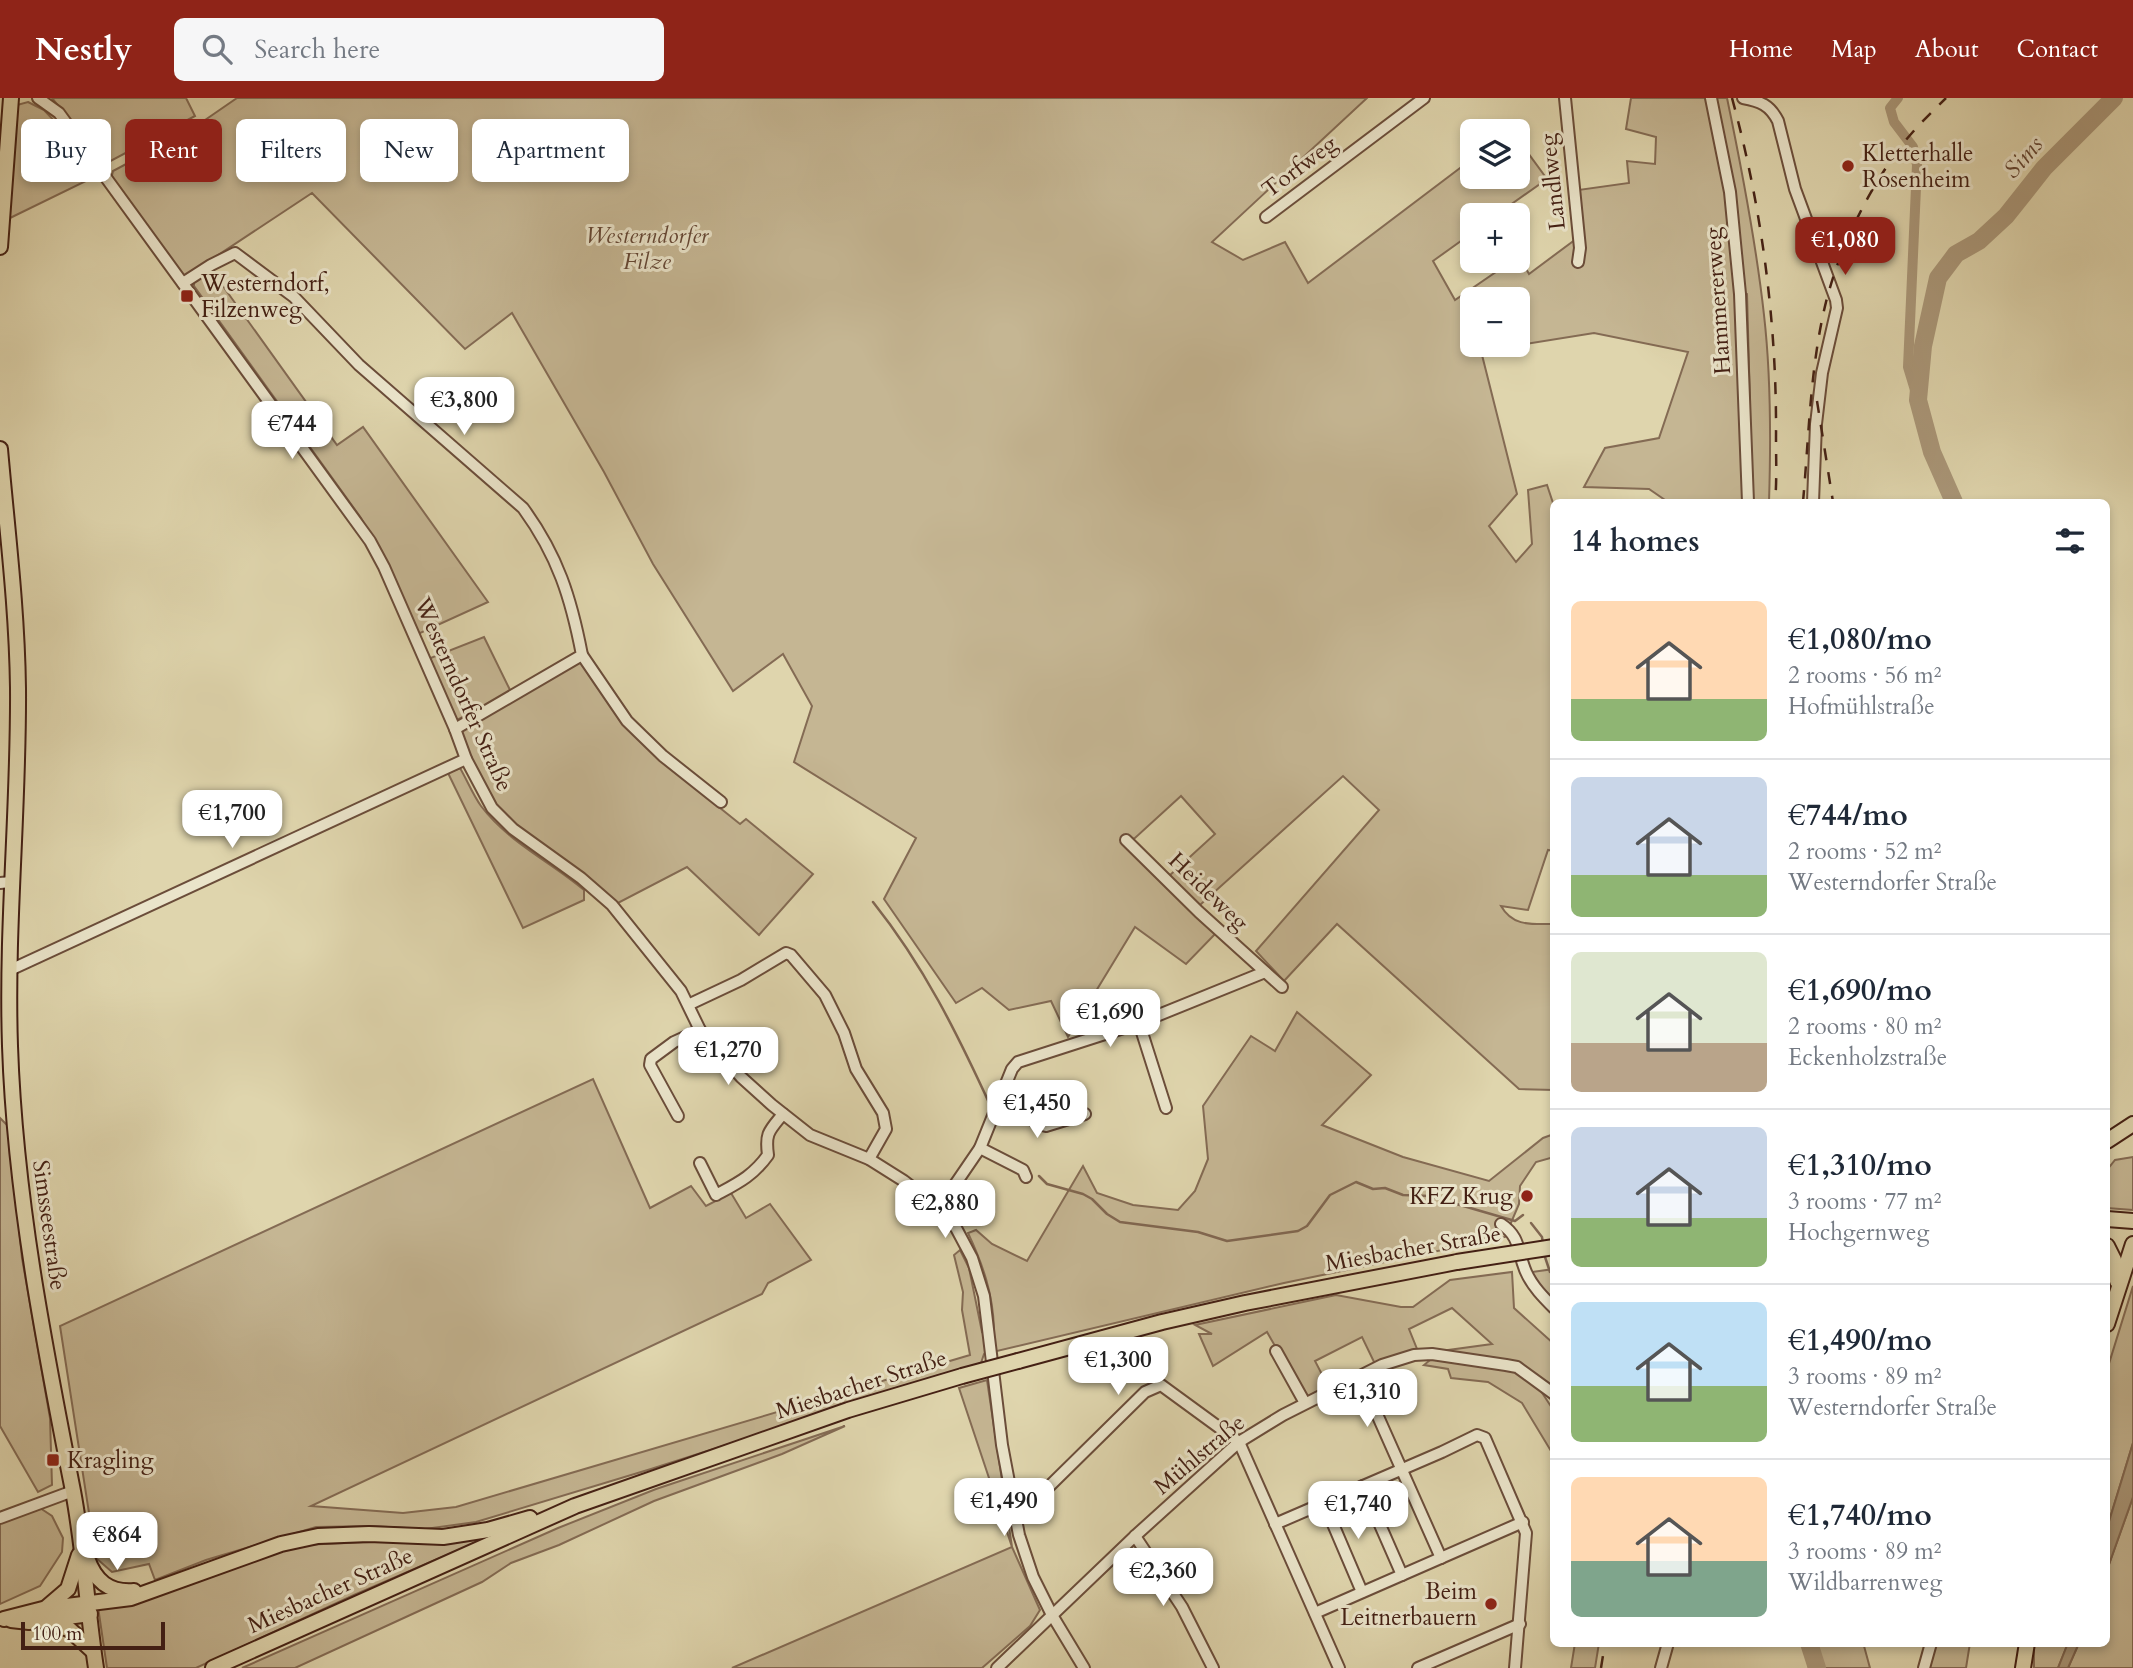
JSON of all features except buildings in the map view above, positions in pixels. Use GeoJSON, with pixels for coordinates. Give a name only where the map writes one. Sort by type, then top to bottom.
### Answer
{"type":"FeatureCollection","features":[{"type":"Feature","properties":{"kind":"main road"},"geometry":{"type":"LineString","coordinates":[[0,247],[11,98]]}},
{"type":"Feature","properties":{"kind":"main road","name":"Simsseestraße"},"geometry":{"type":"LineString","coordinates":[[0,449],[14,596],[18,687],[6,882],[10,1047],[22,1196],[32,1270],[82,1544],[96,1668]]}},
{"type":"Feature","properties":{"kind":"main road"},"geometry":{"type":"LineString","coordinates":[[2110,1139],[2133,1124]]}},
{"type":"Feature","properties":{"kind":"main road"},"geometry":{"type":"LineString","coordinates":[[2110,1139],[2133,1138]]}},
{"type":"Feature","properties":{"kind":"main road"},"geometry":{"type":"LineString","coordinates":[[2110,1219],[2133,1221]]}},
{"type":"Feature","properties":{"kind":"main road"},"geometry":{"type":"LineString","coordinates":[[2110,1314],[2133,1244]]}},
{"type":"Feature","properties":{"kind":"main road","name":"Miesbacher Straße"},"geometry":{"type":"LineString","coordinates":[[213,1668],[575,1506],[848,1410],[1018,1360],[1162,1322],[1457,1262],[1550,1248]]}},
{"type":"Feature","properties":{"kind":"main road"},"geometry":{"type":"LineString","coordinates":[[2110,1252],[2114,1260],[2117,1289]]}},
{"type":"Feature","properties":{"kind":"main road"},"geometry":{"type":"LineString","coordinates":[[29,1622],[131,1598],[269,1548],[318,1536],[369,1534],[443,1537],[488,1530],[575,1506]]}},
{"type":"Feature","properties":{"kind":"main road"},"geometry":{"type":"LineString","coordinates":[[82,1544],[95,1576],[109,1588],[126,1592],[159,1588]]}},
{"type":"Feature","properties":{"kind":"main road"},"geometry":{"type":"LineString","coordinates":[[43,1609],[68,1589],[82,1544]]}},
{"type":"Feature","properties":{"kind":"main road"},"geometry":{"type":"LineString","coordinates":[[2,1619],[43,1609],[89,1608]]}},
{"type":"Feature","properties":{"kind":"main road"},"geometry":{"type":"LineString","coordinates":[[2,1619],[69,1629],[93,1651]]}},
{"type":"Feature","properties":{"kind":"main road"},"geometry":{"type":"LineString","coordinates":[[2023,1668],[2026,1647]]}},
{"type":"Feature","properties":{"kind":"street","name":"Westerndorfer Straße"},"geometry":{"type":"LineString","coordinates":[[37,98],[59,113],[370,541],[384,567],[466,759],[483,794],[502,818],[606,899],[681,991],[690,1004],[700,1030],[741,1077],[810,1135],[869,1159],[904,1181],[939,1208],[961,1237],[975,1265],[984,1296],[1002,1445],[1015,1520],[1033,1577],[1084,1668]]}},
{"type":"Feature","properties":{"kind":"street","name":"Torfweg"},"geometry":{"type":"LineString","coordinates":[[1266,217],[1424,98]]}},
{"type":"Feature","properties":{"kind":"street","name":"Landlweg"},"geometry":{"type":"LineString","coordinates":[[1565,98],[1580,248],[1578,262]]}},
{"type":"Feature","properties":{"kind":"street","name":"Hammererweg"},"geometry":{"type":"LineString","coordinates":[[1711,98],[1730,192],[1740,294],[1748,499]]}},
{"type":"Feature","properties":{"kind":"street"},"geometry":{"type":"LineString","coordinates":[[1743,98],[1762,103],[1774,112],[1795,189],[1836,300],[1837,308],[1822,373],[1816,424],[1813,499]]}},
{"type":"Feature","properties":{"kind":"street"},"geometry":{"type":"LineString","coordinates":[[183,283],[235,253],[294,297],[359,365],[523,508],[558,566],[573,609],[582,655],[627,721],[663,756],[721,802]]}},
{"type":"Feature","properties":{"kind":"street"},"geometry":{"type":"LineString","coordinates":[[455,729],[582,655]]}},
{"type":"Feature","properties":{"kind":"street"},"geometry":{"type":"LineString","coordinates":[[10,970],[466,759]]}},
{"type":"Feature","properties":{"kind":"street","name":"Heideweg"},"geometry":{"type":"LineString","coordinates":[[1126,840],[1199,912],[1282,987]]}},
{"type":"Feature","properties":{"kind":"street"},"geometry":{"type":"LineString","coordinates":[[690,1004],[741,980],[786,953],[792,955],[825,995],[845,1033],[856,1069],[883,1113],[886,1129],[869,1159]]}},
{"type":"Feature","properties":{"kind":"street"},"geometry":{"type":"LineString","coordinates":[[939,1208],[980,1147],[1012,1069],[1018,1062],[1139,1023],[1265,972]]}},
{"type":"Feature","properties":{"kind":"street"},"geometry":{"type":"LineString","coordinates":[[1139,1023],[1166,1108]]}},
{"type":"Feature","properties":{"kind":"street"},"geometry":{"type":"LineString","coordinates":[[678,1116],[650,1065],[651,1059],[674,1042],[700,1030]]}},
{"type":"Feature","properties":{"kind":"street"},"geometry":{"type":"LineString","coordinates":[[1001,1097],[1038,1124],[1046,1126],[1085,1114]]}},
{"type":"Feature","properties":{"kind":"street"},"geometry":{"type":"LineString","coordinates":[[700,1163],[716,1195],[739,1182],[758,1170],[768,1155],[765,1141],[767,1134],[783,1114]]}},
{"type":"Feature","properties":{"kind":"street"},"geometry":{"type":"LineString","coordinates":[[980,1147],[1023,1170],[1026,1177]]}},
{"type":"Feature","properties":{"kind":"street"},"geometry":{"type":"LineString","coordinates":[[1501,1224],[1515,1237],[1526,1273],[1550,1304]]}},
{"type":"Feature","properties":{"kind":"street"},"geometry":{"type":"LineString","coordinates":[[1276,1351],[1305,1403]]}},
{"type":"Feature","properties":{"kind":"street","name":"Mühlstraße"},"geometry":{"type":"LineString","coordinates":[[997,1668],[1135,1536],[1239,1442],[1305,1403],[1382,1365],[1414,1355],[1432,1354],[1517,1367],[1550,1391]]}},
{"type":"Feature","properties":{"kind":"street"},"geometry":{"type":"LineString","coordinates":[[1360,1376],[1441,1558]]}},
{"type":"Feature","properties":{"kind":"street"},"geometry":{"type":"LineString","coordinates":[[1015,1520],[1145,1392],[1161,1385],[1239,1442],[1339,1668]]}},
{"type":"Feature","properties":{"kind":"street"},"geometry":{"type":"LineString","coordinates":[[1275,1524],[1477,1435],[1485,1438],[1523,1522],[1527,1543],[1515,1668]]}},
{"type":"Feature","properties":{"kind":"street"},"geometry":{"type":"LineString","coordinates":[[1363,1486],[1402,1575]]}},
{"type":"Feature","properties":{"kind":"street"},"geometry":{"type":"LineString","coordinates":[[0,1518],[73,1491]]}},
{"type":"Feature","properties":{"kind":"street"},"geometry":{"type":"LineString","coordinates":[[1324,1503],[1363,1592]]}},
{"type":"Feature","properties":{"kind":"street"},"geometry":{"type":"LineString","coordinates":[[1315,1613],[1523,1522]]}},
{"type":"Feature","properties":{"kind":"street"},"geometry":{"type":"LineString","coordinates":[[1135,1536],[1182,1607],[1213,1668]]}},
{"type":"Feature","properties":{"kind":"street"},"geometry":{"type":"LineString","coordinates":[[1418,1668],[1520,1624]]}},
{"type":"Feature","properties":{"kind":"street"},"geometry":{"type":"LineString","coordinates":[[1661,1668],[1667,1647]]}},
{"type":"Feature","properties":{"kind":"street"},"geometry":{"type":"LineString","coordinates":[[1924,1668],[1930,1647]]}},
{"type":"Feature","properties":{"kind":"green space"},"geometry":{"type":"Polygon","coordinates":[[[52,98],[186,98],[195,116],[189,119],[125,119],[125,153],[111,161],[111,119],[69,119],[52,98]]]}},
{"type":"Feature","properties":{"kind":"green space","name":"Westerndorfer Filze"},"geometry":{"type":"Polygon","coordinates":[[[237,98],[1367,98],[1212,242],[1243,260],[1285,242],[1308,283],[1460,168],[1460,189],[1530,189],[1530,156],[1547,179],[1513,203],[1460,203],[1460,242],[1433,261],[1455,300],[1460,297],[1460,357],[1483,357],[1517,494],[1489,526],[1516,562],[1532,544],[1528,490],[1547,485],[1552,499],[1550,850],[1528,910],[1501,906],[1517,921],[1550,924],[1550,1090],[1519,1089],[1337,924],[1284,981],[1256,951],[1379,810],[1343,776],[1200,905],[1169,876],[1215,834],[1181,796],[1135,838],[1126,842],[1218,931],[1186,964],[1135,927],[1068,1037],[1051,1001],[1009,1010],[982,988],[956,1003],[884,899],[916,838],[794,762],[812,706],[783,654],[733,691],[653,564],[604,472],[512,313],[465,349],[312,193],[185,277],[111,179],[113,171],[125,165],[125,182],[222,182],[222,119],[207,119],[237,98]]]}},
{"type":"Feature","properties":{"kind":"green space"},"geometry":{"type":"Polygon","coordinates":[[[1631,98],[1727,98],[1748,206],[1764,315],[1770,408],[1769,499],[1664,499],[1649,489],[1584,487],[1605,448],[1659,438],[1688,352],[1594,333],[1530,343],[1530,287],[1474,287],[1494,273],[1529,274],[1576,239],[1571,191],[1629,183],[1627,161],[1655,164],[1656,137],[1626,129],[1631,98]],[[1737,292],[1742,407],[1750,404],[1747,294],[1737,292]]]}},
{"type":"Feature","properties":{"kind":"green space"},"geometry":{"type":"Polygon","coordinates":[[[28,102],[44,110],[52,119],[21,119],[21,182],[84,182],[8,219],[17,105],[28,102]]]}},
{"type":"Feature","properties":{"kind":"green space"},"geometry":{"type":"Polygon","coordinates":[[[210,268],[337,445],[363,427],[488,602],[418,634],[361,518],[194,286],[194,281],[210,268]]]}},
{"type":"Feature","properties":{"kind":"green space"},"geometry":{"type":"Polygon","coordinates":[[[484,637],[511,692],[457,720],[428,659],[484,637]]]}},
{"type":"Feature","properties":{"kind":"green space"},"geometry":{"type":"Polygon","coordinates":[[[577,662],[583,662],[664,763],[740,824],[746,819],[813,874],[759,935],[687,867],[616,904],[586,877],[520,829],[505,816],[487,793],[460,731],[577,662]]]}},
{"type":"Feature","properties":{"kind":"green space"},"geometry":{"type":"Polygon","coordinates":[[[460,768],[478,802],[492,819],[517,841],[584,890],[584,900],[523,928],[448,773],[460,768]]]}},
{"type":"Feature","properties":{"kind":"green space"},"geometry":{"type":"Polygon","coordinates":[[[1297,1012],[1371,1075],[1322,1125],[1403,1157],[1489,1181],[1543,1138],[1550,1135],[1550,1158],[1536,1162],[1520,1186],[1519,1204],[1505,1237],[1284,1283],[984,1354],[981,1363],[476,1522],[425,1529],[316,1527],[206,1560],[155,1580],[149,1564],[112,1572],[96,1558],[60,1326],[593,1079],[650,1208],[691,1186],[706,1206],[731,1193],[746,1218],[770,1204],[811,1260],[768,1283],[762,1294],[311,1506],[403,1513],[456,1507],[970,1355],[962,1310],[963,1292],[954,1255],[960,1250],[969,1268],[982,1332],[994,1329],[986,1280],[968,1233],[976,1230],[992,1244],[1027,1261],[1083,1166],[1097,1193],[1133,1205],[1178,1210],[1195,1191],[1208,1159],[1203,1106],[1251,1036],[1275,1051],[1297,1012]]]}},
{"type":"Feature","properties":{"kind":"green space"},"geometry":{"type":"Polygon","coordinates":[[[0,1118],[9,1127],[22,1258],[50,1418],[52,1485],[38,1492],[0,1426],[0,1118]]]}},
{"type":"Feature","properties":{"kind":"green space"},"geometry":{"type":"Polygon","coordinates":[[[2133,1157],[2133,1210],[2110,1208],[2110,1166],[2115,1160],[2133,1157]]]}},
{"type":"Feature","properties":{"kind":"green space"},"geometry":{"type":"Polygon","coordinates":[[[1550,1270],[1550,1299],[1547,1297],[1532,1272],[1550,1270]]]}},
{"type":"Feature","properties":{"kind":"green space"},"geometry":{"type":"Polygon","coordinates":[[[1512,1272],[1514,1308],[1550,1340],[1550,1385],[1535,1382],[1550,1405],[1550,1449],[1522,1403],[1488,1382],[1451,1378],[1448,1369],[1424,1365],[1441,1351],[1492,1344],[1452,1308],[1409,1329],[1417,1349],[1375,1364],[1362,1337],[1315,1361],[1328,1386],[1305,1398],[1267,1332],[1213,1366],[1199,1334],[1212,1334],[1195,1325],[1336,1295],[1413,1307],[1450,1280],[1512,1272]]]}},
{"type":"Feature","properties":{"kind":"green space"},"geometry":{"type":"Polygon","coordinates":[[[2133,1286],[2133,1443],[2110,1518],[2110,1360],[2133,1286]]]}},
{"type":"Feature","properties":{"kind":"green space"},"geometry":{"type":"Polygon","coordinates":[[[987,1380],[1012,1547],[959,1388],[987,1380]]]}},
{"type":"Feature","properties":{"kind":"green space"},"geometry":{"type":"Polygon","coordinates":[[[845,1426],[782,1454],[654,1501],[559,1545],[511,1563],[482,1582],[295,1668],[242,1668],[558,1528],[656,1489],[845,1426]]]}},
{"type":"Feature","properties":{"kind":"green space"},"geometry":{"type":"Polygon","coordinates":[[[2133,1497],[2133,1668],[2068,1668],[2077,1647],[2110,1647],[2110,1562],[2133,1497]]]}},
{"type":"Feature","properties":{"kind":"green space"},"geometry":{"type":"Polygon","coordinates":[[[40,1508],[52,1516],[63,1538],[62,1552],[40,1586],[0,1604],[0,1523],[40,1508]]]}},
{"type":"Feature","properties":{"kind":"green space"},"geometry":{"type":"Polygon","coordinates":[[[483,1537],[196,1668],[107,1668],[98,1607],[301,1545],[483,1537]]]}},
{"type":"Feature","properties":{"kind":"green space"},"geometry":{"type":"Polygon","coordinates":[[[1012,1547],[1040,1610],[1030,1626],[982,1668],[732,1668],[1012,1547]]]}},
{"type":"Feature","properties":{"kind":"green space"},"geometry":{"type":"Polygon","coordinates":[[[1574,1647],[1598,1647],[1595,1668],[1571,1668],[1574,1647]]]}},
{"type":"Feature","properties":{"kind":"green space"},"geometry":{"type":"Polygon","coordinates":[[[1805,1647],[1864,1647],[1870,1668],[1809,1668],[1805,1647]]]}},
{"type":"Feature","properties":{"kind":"green space"},"geometry":{"type":"Polygon","coordinates":[[[1928,1647],[1969,1647],[1966,1668],[1927,1668],[1928,1647]]]}},
{"type":"Feature","properties":{"kind":"green space"},"geometry":{"type":"Polygon","coordinates":[[[2034,1647],[2066,1647],[2058,1668],[2034,1668],[2034,1647]]]}},
{"type":"Feature","properties":{"kind":"shaded area"},"geometry":{"type":"Polygon","coordinates":[[[2133,1443],[2133,1497],[2110,1562],[2110,1518],[2133,1443]]]}},
{"type":"Feature","properties":{"kind":"shaded area"},"geometry":{"type":"Polygon","coordinates":[[[2066,1647],[2077,1647],[2068,1668],[2058,1668],[2066,1647]]]}},
{"type":"Feature","properties":{"kind":"waterway","name":"Sims"},"geometry":{"type":"LineString","coordinates":[[1898,98],[1890,108],[1894,122],[1913,147],[1917,165],[1908,367],[1918,400]]}},
{"type":"Feature","properties":{"kind":"waterway","name":"Sims"},"geometry":{"type":"LineString","coordinates":[[1953,499],[1932,452],[1918,400],[1923,346],[1938,278],[1956,254],[1979,241],[2006,216],[2044,168],[2114,98]]}},
{"type":"Feature","properties":{"kind":"waterway"},"geometry":{"type":"LineString","coordinates":[[873,902],[924,975],[991,1107]]}},
{"type":"Feature","properties":{"kind":"waterway"},"geometry":{"type":"LineString","coordinates":[[1039,1176],[1047,1184],[1092,1199],[1120,1222],[1198,1232],[1227,1241],[1298,1231],[1307,1226],[1330,1195],[1356,1182],[1373,1189],[1385,1188],[1403,1195],[1429,1196],[1515,1221],[1523,1215]]}},
{"type":"Feature","properties":{"kind":"waterway"},"geometry":{"type":"LineString","coordinates":[[1531,1223],[1542,1237],[1543,1244]]}},
{"type":"Feature","properties":{"kind":"waterway"},"geometry":{"type":"LineString","coordinates":[[1544,1254],[1550,1272]]}},
{"type":"Feature","properties":{"kind":"waterway","name":"Sims"},"geometry":{"type":"LineString","coordinates":[[1810,1647],[1817,1668]]}},
{"type":"Feature","properties":{"kind":"railway"},"geometry":{"type":"LineString","coordinates":[[1732,98],[1752,182],[1766,266],[1776,395],[1775,499]]}},
{"type":"Feature","properties":{"kind":"railway"},"geometry":{"type":"LineString","coordinates":[[1803,499],[1816,351],[1826,302],[1839,261],[1856,220],[1890,162],[1912,133],[1946,98]]}},
{"type":"Feature","properties":{"kind":"railway"},"geometry":{"type":"LineString","coordinates":[[1817,401],[1833,499]]}},
{"type":"Feature","properties":{"kind":"railway"},"geometry":{"type":"LineString","coordinates":[[1601,1668],[1604,1647]]}},
{"type":"Feature","properties":{"kind":"place","name":"Kletterhalle Rosenheim"},"geometry":{"type":"Point","coordinates":[1848,166]}},
{"type":"Feature","properties":{"kind":"place","name":"Westerndorf, Filzenweg"},"geometry":{"type":"Point","coordinates":[187,296]}},
{"type":"Feature","properties":{"kind":"place","name":"KFZ Krug"},"geometry":{"type":"Point","coordinates":[1527,1196]}},
{"type":"Feature","properties":{"kind":"place","name":"Kragling"},"geometry":{"type":"Point","coordinates":[53,1460]}},
{"type":"Feature","properties":{"kind":"place","name":"Beim Leitnerbauern"},"geometry":{"type":"Point","coordinates":[1491,1604]}}]}
